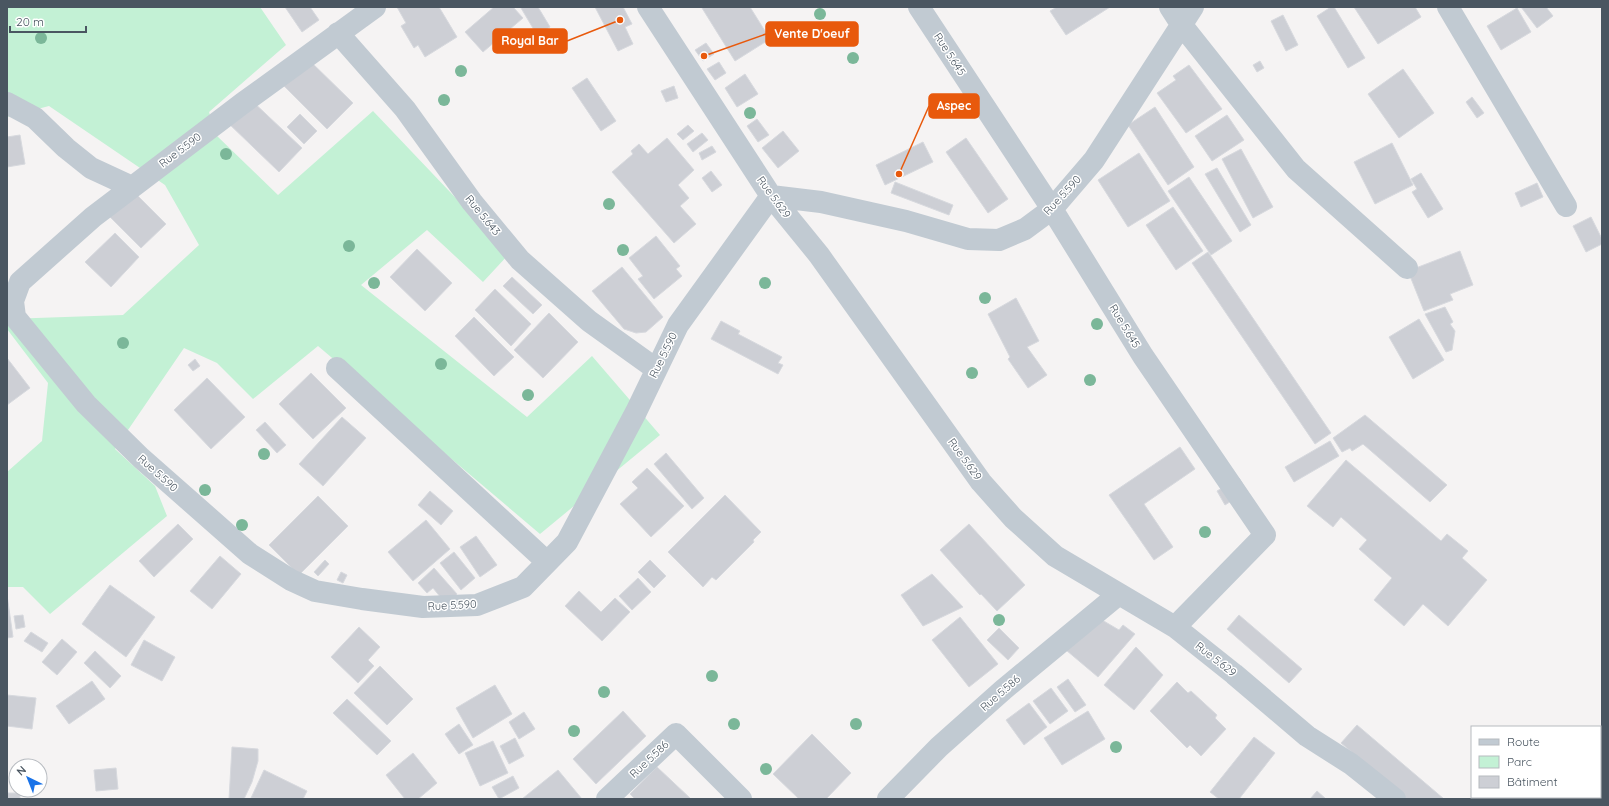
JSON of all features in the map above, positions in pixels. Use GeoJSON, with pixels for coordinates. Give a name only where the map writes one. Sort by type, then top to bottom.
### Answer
{"type":"FeatureCollection","features":[{"type":"Feature","properties":{"kind":"street","name":"Rue 5.590"},"geometry":{"type":"LineString","coordinates":[[375,7],[132,187],[93,218],[20,282],[13,301],[15,317],[86,404],[141,458],[250,554],[291,580],[315,590],[362,599],[424,607],[477,605],[523,588],[567,542],[636,412],[678,324],[771,196],[821,202],[906,221],[968,239],[999,240],[1025,229],[1052,209],[1094,160],[1181,13]]}},
{"type":"Feature","properties":{"kind":"street","name":"Rue 5.629"},"geometry":{"type":"LineString","coordinates":[[648,7],[771,196],[819,255],[981,482],[1013,518],[1055,556],[1175,627],[1234,674],[1307,736],[1351,764],[1395,799]]}},
{"type":"Feature","properties":{"kind":"street","name":"Rue 5.645"},"geometry":{"type":"LineString","coordinates":[[919,7],[1052,209],[1143,356],[1265,535],[1175,627]]}},
{"type":"Feature","properties":{"kind":"street"},"geometry":{"type":"LineString","coordinates":[[1448,7],[1566,206]]}},
{"type":"Feature","properties":{"kind":"street"},"geometry":{"type":"LineString","coordinates":[[1181,13],[1296,169],[1406,268]]}},
{"type":"Feature","properties":{"kind":"street","name":"Rue 5.643"},"geometry":{"type":"LineString","coordinates":[[338,33],[405,109],[472,202],[520,260],[589,321],[656,369]]}},
{"type":"Feature","properties":{"kind":"street"},"geometry":{"type":"LineString","coordinates":[[7,103],[35,118],[66,148],[91,168],[132,187]]}},
{"type":"Feature","properties":{"kind":"street"},"geometry":{"type":"LineString","coordinates":[[337,368],[547,562]]}},
{"type":"Feature","properties":{"kind":"street","name":"Rue 5.586"},"geometry":{"type":"LineString","coordinates":[[888,799],[939,747],[1003,690],[1119,594]]}},
{"type":"Feature","properties":{"kind":"street","name":"Rue 5.586"},"geometry":{"type":"LineString","coordinates":[[607,799],[676,734],[741,799]]}},
{"type":"Feature","properties":{"kind":"green space"},"geometry":{"type":"Polygon","coordinates":[[[7,7],[260,7],[286,45],[209,112],[216,135],[278,195],[373,111],[509,254],[483,282],[427,230],[361,285],[527,417],[592,356],[660,435],[540,534],[318,346],[253,399],[217,363],[184,348],[115,449],[155,486],[167,516],[50,614],[23,587],[7,587],[7,472],[42,441],[48,383],[7,329],[7,319],[123,315],[199,245],[165,185],[49,106],[7,117],[7,7]]]}},
{"type":"Feature","properties":{"kind":"building"},"geometry":{"type":"Polygon","coordinates":[[[285,7],[310,7],[319,20],[302,32],[285,7]]]}},
{"type":"Feature","properties":{"kind":"building"},"geometry":{"type":"Polygon","coordinates":[[[397,7],[439,7],[457,37],[425,57],[418,45],[414,48],[401,26],[406,23],[397,7]]]}},
{"type":"Feature","properties":{"kind":"building"},"geometry":{"type":"Polygon","coordinates":[[[494,7],[513,7],[523,18],[483,52],[465,32],[494,7]]]}},
{"type":"Feature","properties":{"kind":"building"},"geometry":{"type":"Polygon","coordinates":[[[538,7],[550,27],[537,35],[521,8],[538,7]]]}},
{"type":"Feature","properties":{"kind":"building"},"geometry":{"type":"Polygon","coordinates":[[[595,7],[623,7],[632,24],[625,27],[633,44],[618,51],[595,7]]]}},
{"type":"Feature","properties":{"kind":"building"},"geometry":{"type":"Polygon","coordinates":[[[750,7],[770,39],[735,61],[702,8],[750,7]]]}},
{"type":"Feature","properties":{"kind":"building"},"geometry":{"type":"Polygon","coordinates":[[[1057,7],[1110,7],[1066,35],[1050,11],[1057,7]]]}},
{"type":"Feature","properties":{"kind":"building"},"geometry":{"type":"Polygon","coordinates":[[[1331,7],[1334,7],[1365,58],[1348,68],[1317,16],[1331,7]]]}},
{"type":"Feature","properties":{"kind":"building"},"geometry":{"type":"Polygon","coordinates":[[[1354,7],[1415,7],[1421,17],[1378,44],[1354,7]]]}},
{"type":"Feature","properties":{"kind":"building"},"geometry":{"type":"Polygon","coordinates":[[[1521,7],[1546,7],[1553,16],[1537,28],[1521,7]]]}},
{"type":"Feature","properties":{"kind":"building"},"geometry":{"type":"Polygon","coordinates":[[[1517,8],[1531,32],[1501,50],[1487,26],[1517,8]]]}},
{"type":"Feature","properties":{"kind":"building"},"geometry":{"type":"Polygon","coordinates":[[[1283,15],[1298,45],[1286,51],[1271,21],[1283,15]]]}},
{"type":"Feature","properties":{"kind":"building"},"geometry":{"type":"Polygon","coordinates":[[[706,43],[714,54],[703,61],[695,50],[706,43]]]}},
{"type":"Feature","properties":{"kind":"building"},"geometry":{"type":"Polygon","coordinates":[[[308,59],[353,103],[327,129],[281,83],[308,59]]]}},
{"type":"Feature","properties":{"kind":"building"},"geometry":{"type":"Polygon","coordinates":[[[1260,61],[1264,68],[1257,72],[1253,65],[1260,61]]]}},
{"type":"Feature","properties":{"kind":"building"},"geometry":{"type":"Polygon","coordinates":[[[719,62],[726,73],[715,80],[707,69],[719,62]]]}},
{"type":"Feature","properties":{"kind":"building"},"geometry":{"type":"Polygon","coordinates":[[[1189,65],[1222,109],[1186,133],[1157,93],[1176,80],[1173,76],[1189,65]]]}},
{"type":"Feature","properties":{"kind":"building"},"geometry":{"type":"Polygon","coordinates":[[[1403,69],[1434,113],[1399,138],[1368,94],[1403,69]]]}},
{"type":"Feature","properties":{"kind":"building"},"geometry":{"type":"Polygon","coordinates":[[[745,74],[758,94],[737,107],[725,88],[745,74]]]}},
{"type":"Feature","properties":{"kind":"building"},"geometry":{"type":"Polygon","coordinates":[[[587,78],[616,121],[601,131],[572,88],[587,78]]]}},
{"type":"Feature","properties":{"kind":"building"},"geometry":{"type":"Polygon","coordinates":[[[674,86],[678,98],[666,102],[661,91],[674,86]]]}},
{"type":"Feature","properties":{"kind":"building"},"geometry":{"type":"Polygon","coordinates":[[[1472,97],[1484,113],[1477,118],[1466,102],[1472,97]]]}},
{"type":"Feature","properties":{"kind":"building"},"geometry":{"type":"Polygon","coordinates":[[[249,98],[302,148],[279,172],[226,121],[249,98]]]}},
{"type":"Feature","properties":{"kind":"building"},"geometry":{"type":"Polygon","coordinates":[[[1155,107],[1194,167],[1168,185],[1128,125],[1155,107]]]}},
{"type":"Feature","properties":{"kind":"building"},"geometry":{"type":"Polygon","coordinates":[[[300,114],[317,131],[304,144],[287,127],[300,114]]]}},
{"type":"Feature","properties":{"kind":"building"},"geometry":{"type":"Polygon","coordinates":[[[1227,115],[1244,140],[1212,161],[1195,136],[1227,115]]]}},
{"type":"Feature","properties":{"kind":"building"},"geometry":{"type":"Polygon","coordinates":[[[757,119],[769,135],[758,142],[747,126],[757,119]]]}},
{"type":"Feature","properties":{"kind":"building"},"geometry":{"type":"Polygon","coordinates":[[[688,125],[694,131],[683,140],[677,134],[688,125]]]}},
{"type":"Feature","properties":{"kind":"building"},"geometry":{"type":"Polygon","coordinates":[[[783,131],[799,151],[778,168],[762,148],[783,131]]]}},
{"type":"Feature","properties":{"kind":"building"},"geometry":{"type":"Polygon","coordinates":[[[702,133],[708,140],[693,152],[687,144],[702,133]]]}},
{"type":"Feature","properties":{"kind":"building"},"geometry":{"type":"Polygon","coordinates":[[[20,135],[25,164],[7,167],[7,137],[20,135]]]}},
{"type":"Feature","properties":{"kind":"building"},"geometry":{"type":"Polygon","coordinates":[[[667,138],[694,170],[678,185],[689,198],[680,206],[696,224],[674,243],[612,172],[633,154],[631,151],[639,144],[648,154],[667,138]]]}},
{"type":"Feature","properties":{"kind":"building"},"geometry":{"type":"Polygon","coordinates":[[[966,138],[1008,199],[988,213],[946,152],[966,138]]]}},
{"type":"Feature","properties":{"kind":"building"},"geometry":{"type":"Polygon","coordinates":[[[923,142],[933,162],[885,185],[876,165],[923,142]]]}},
{"type":"Feature","properties":{"kind":"building"},"geometry":{"type":"Polygon","coordinates":[[[1392,143],[1413,185],[1375,204],[1354,162],[1392,143]]]}},
{"type":"Feature","properties":{"kind":"building"},"geometry":{"type":"Polygon","coordinates":[[[712,146],[716,152],[702,160],[699,153],[712,146]]]}},
{"type":"Feature","properties":{"kind":"building"},"geometry":{"type":"Polygon","coordinates":[[[1241,149],[1273,207],[1253,218],[1222,159],[1241,149]]]}},
{"type":"Feature","properties":{"kind":"building"},"geometry":{"type":"Polygon","coordinates":[[[1139,153],[1170,201],[1128,227],[1098,180],[1139,153]]]}},
{"type":"Feature","properties":{"kind":"building"},"geometry":{"type":"Polygon","coordinates":[[[1217,168],[1251,225],[1240,232],[1205,174],[1217,168]]]}},
{"type":"Feature","properties":{"kind":"building"},"geometry":{"type":"Polygon","coordinates":[[[711,171],[722,185],[712,192],[702,178],[711,171]]]}},
{"type":"Feature","properties":{"kind":"building"},"geometry":{"type":"Polygon","coordinates":[[[1421,173],[1443,209],[1428,218],[1412,192],[1417,189],[1411,179],[1421,173]]]}},
{"type":"Feature","properties":{"kind":"building"},"geometry":{"type":"Polygon","coordinates":[[[1189,177],[1232,241],[1211,255],[1168,191],[1189,177]]]}},
{"type":"Feature","properties":{"kind":"building"},"geometry":{"type":"Polygon","coordinates":[[[895,182],[953,205],[949,215],[891,193],[895,182]]]}},
{"type":"Feature","properties":{"kind":"building"},"geometry":{"type":"Polygon","coordinates":[[[1537,183],[1543,197],[1521,207],[1515,193],[1537,183]]]}},
{"type":"Feature","properties":{"kind":"building"},"geometry":{"type":"Polygon","coordinates":[[[134,192],[166,224],[141,248],[109,216],[134,192]]]}},
{"type":"Feature","properties":{"kind":"building"},"geometry":{"type":"Polygon","coordinates":[[[1173,207],[1203,251],[1176,270],[1146,225],[1173,207]]]}},
{"type":"Feature","properties":{"kind":"building"},"geometry":{"type":"Polygon","coordinates":[[[1591,217],[1602,239],[1602,244],[1586,252],[1573,226],[1591,217]]]}},
{"type":"Feature","properties":{"kind":"building"},"geometry":{"type":"Polygon","coordinates":[[[115,233],[139,257],[111,287],[85,262],[115,233]]]}},
{"type":"Feature","properties":{"kind":"building"},"geometry":{"type":"Polygon","coordinates":[[[656,236],[680,266],[676,269],[682,276],[654,299],[638,279],[643,276],[629,258],[656,236]]]}},
{"type":"Feature","properties":{"kind":"building"},"geometry":{"type":"Polygon","coordinates":[[[417,249],[452,283],[425,311],[390,277],[417,249]]]}},
{"type":"Feature","properties":{"kind":"building"},"geometry":{"type":"Polygon","coordinates":[[[1460,251],[1473,285],[1450,294],[1453,300],[1424,311],[1408,271],[1460,251]]]}},
{"type":"Feature","properties":{"kind":"building"},"geometry":{"type":"Polygon","coordinates":[[[1208,252],[1331,433],[1315,444],[1192,263],[1208,252]]]}},
{"type":"Feature","properties":{"kind":"building"},"geometry":{"type":"Polygon","coordinates":[[[622,267],[663,317],[646,332],[636,333],[624,329],[592,291],[622,267]]]}},
{"type":"Feature","properties":{"kind":"building"},"geometry":{"type":"Polygon","coordinates":[[[512,277],[542,305],[533,314],[503,286],[512,277]]]}},
{"type":"Feature","properties":{"kind":"building"},"geometry":{"type":"Polygon","coordinates":[[[495,289],[531,324],[511,346],[475,310],[495,289]]]}},
{"type":"Feature","properties":{"kind":"building"},"geometry":{"type":"Polygon","coordinates":[[[1016,298],[1039,341],[1027,347],[1047,375],[1028,388],[1008,359],[1010,357],[988,314],[1016,298]]]}},
{"type":"Feature","properties":{"kind":"building"},"geometry":{"type":"Polygon","coordinates":[[[1445,307],[1453,322],[1450,324],[1455,331],[1452,350],[1446,352],[1425,314],[1445,307]]]}},
{"type":"Feature","properties":{"kind":"building"},"geometry":{"type":"Polygon","coordinates":[[[549,313],[578,342],[543,378],[514,350],[549,313]]]}},
{"type":"Feature","properties":{"kind":"building"},"geometry":{"type":"Polygon","coordinates":[[[474,317],[514,357],[494,376],[455,336],[474,317]]]}},
{"type":"Feature","properties":{"kind":"building"},"geometry":{"type":"Polygon","coordinates":[[[1419,319],[1444,360],[1413,379],[1389,337],[1419,319]]]}},
{"type":"Feature","properties":{"kind":"building"},"geometry":{"type":"Polygon","coordinates":[[[721,321],[740,331],[738,334],[782,357],[778,363],[783,365],[778,374],[711,339],[721,321]]]}},
{"type":"Feature","properties":{"kind":"building"},"geometry":{"type":"Polygon","coordinates":[[[7,358],[30,388],[7,405],[7,358]]]}},
{"type":"Feature","properties":{"kind":"building"},"geometry":{"type":"Polygon","coordinates":[[[195,359],[200,366],[193,371],[188,365],[195,359]]]}},
{"type":"Feature","properties":{"kind":"building"},"geometry":{"type":"Polygon","coordinates":[[[311,373],[346,408],[313,439],[279,404],[311,373]]]}},
{"type":"Feature","properties":{"kind":"building"},"geometry":{"type":"Polygon","coordinates":[[[207,378],[245,417],[211,449],[174,410],[207,378]]]}},
{"type":"Feature","properties":{"kind":"building"},"geometry":{"type":"Polygon","coordinates":[[[1365,415],[1447,485],[1430,502],[1363,444],[1352,451],[1350,448],[1342,452],[1333,438],[1365,415]]]}},
{"type":"Feature","properties":{"kind":"building"},"geometry":{"type":"Polygon","coordinates":[[[342,417],[366,438],[323,486],[299,464],[342,417]]]}},
{"type":"Feature","properties":{"kind":"building"},"geometry":{"type":"Polygon","coordinates":[[[265,422],[286,445],[277,453],[256,430],[265,422]]]}},
{"type":"Feature","properties":{"kind":"building"},"geometry":{"type":"Polygon","coordinates":[[[1330,441],[1339,456],[1294,482],[1285,467],[1330,441]]]}},
{"type":"Feature","properties":{"kind":"building"},"geometry":{"type":"Polygon","coordinates":[[[1180,447],[1195,469],[1144,504],[1173,547],[1154,560],[1109,495],[1180,447]]]}},
{"type":"Feature","properties":{"kind":"building"},"geometry":{"type":"Polygon","coordinates":[[[666,453],[704,498],[692,509],[654,464],[666,453]]]}},
{"type":"Feature","properties":{"kind":"building"},"geometry":{"type":"Polygon","coordinates":[[[1346,460],[1441,541],[1447,534],[1468,551],[1462,558],[1487,580],[1448,626],[1423,604],[1404,626],[1374,600],[1392,578],[1359,549],[1367,540],[1341,517],[1333,527],[1307,506],[1346,460]]]}},
{"type":"Feature","properties":{"kind":"building"},"geometry":{"type":"Polygon","coordinates":[[[647,468],[684,506],[651,537],[620,504],[638,488],[632,482],[647,468]]]}},
{"type":"Feature","properties":{"kind":"building"},"geometry":{"type":"Polygon","coordinates":[[[1239,478],[1247,491],[1225,505],[1217,491],[1239,478]]]}},
{"type":"Feature","properties":{"kind":"building"},"geometry":{"type":"Polygon","coordinates":[[[430,491],[453,511],[441,525],[418,505],[430,491]]]}},
{"type":"Feature","properties":{"kind":"building"},"geometry":{"type":"Polygon","coordinates":[[[725,495],[761,532],[753,540],[754,542],[716,580],[712,577],[703,587],[668,552],[725,495]]]}},
{"type":"Feature","properties":{"kind":"building"},"geometry":{"type":"Polygon","coordinates":[[[318,496],[348,526],[299,575],[269,545],[318,496]]]}},
{"type":"Feature","properties":{"kind":"building"},"geometry":{"type":"Polygon","coordinates":[[[426,520],[450,549],[413,581],[388,552],[426,520]]]}},
{"type":"Feature","properties":{"kind":"building"},"geometry":{"type":"Polygon","coordinates":[[[178,524],[193,539],[154,577],[139,561],[178,524]]]}},
{"type":"Feature","properties":{"kind":"building"},"geometry":{"type":"Polygon","coordinates":[[[969,524],[1025,585],[997,611],[981,594],[980,595],[940,550],[969,524]]]}},
{"type":"Feature","properties":{"kind":"building"},"geometry":{"type":"Polygon","coordinates":[[[476,536],[497,565],[480,577],[460,547],[476,536]]]}},
{"type":"Feature","properties":{"kind":"building"},"geometry":{"type":"Polygon","coordinates":[[[454,552],[475,578],[461,590],[440,563],[454,552]]]}},
{"type":"Feature","properties":{"kind":"building"},"geometry":{"type":"Polygon","coordinates":[[[220,556],[241,574],[212,609],[190,591],[220,556]]]}},
{"type":"Feature","properties":{"kind":"building"},"geometry":{"type":"Polygon","coordinates":[[[325,560],[329,564],[318,576],[314,572],[325,560]]]}},
{"type":"Feature","properties":{"kind":"building"},"geometry":{"type":"Polygon","coordinates":[[[650,560],[666,576],[654,588],[638,572],[650,560]]]}},
{"type":"Feature","properties":{"kind":"building"},"geometry":{"type":"Polygon","coordinates":[[[434,568],[457,594],[446,604],[433,588],[427,593],[418,583],[434,568]]]}},
{"type":"Feature","properties":{"kind":"building"},"geometry":{"type":"Polygon","coordinates":[[[341,572],[347,575],[343,583],[337,580],[341,572]]]}},
{"type":"Feature","properties":{"kind":"building"},"geometry":{"type":"Polygon","coordinates":[[[932,574],[963,607],[923,626],[901,595],[932,574]]]}},
{"type":"Feature","properties":{"kind":"building"},"geometry":{"type":"Polygon","coordinates":[[[638,578],[651,592],[632,610],[619,596],[638,578]]]}},
{"type":"Feature","properties":{"kind":"building"},"geometry":{"type":"Polygon","coordinates":[[[110,585],[155,617],[126,657],[82,624],[110,585]]]}},
{"type":"Feature","properties":{"kind":"building"},"geometry":{"type":"Polygon","coordinates":[[[579,591],[601,612],[615,598],[630,612],[602,641],[565,606],[579,591]]]}},
{"type":"Feature","properties":{"kind":"building"},"geometry":{"type":"Polygon","coordinates":[[[7,595],[13,637],[7,638],[7,595]]]}},
{"type":"Feature","properties":{"kind":"building"},"geometry":{"type":"Polygon","coordinates":[[[23,615],[25,627],[16,629],[14,616],[23,615]]]}},
{"type":"Feature","properties":{"kind":"building"},"geometry":{"type":"Polygon","coordinates":[[[1239,615],[1302,669],[1289,683],[1227,629],[1239,615]]]}},
{"type":"Feature","properties":{"kind":"building"},"geometry":{"type":"Polygon","coordinates":[[[960,617],[998,664],[969,687],[932,640],[960,617]]]}},
{"type":"Feature","properties":{"kind":"building"},"geometry":{"type":"Polygon","coordinates":[[[1097,617],[1119,630],[1123,625],[1135,634],[1098,677],[1060,645],[1097,617]]]}},
{"type":"Feature","properties":{"kind":"building"},"geometry":{"type":"Polygon","coordinates":[[[359,627],[380,647],[368,660],[374,666],[358,683],[331,657],[359,627]]]}},
{"type":"Feature","properties":{"kind":"building"},"geometry":{"type":"Polygon","coordinates":[[[999,628],[1019,648],[1008,660],[987,640],[999,628]]]}},
{"type":"Feature","properties":{"kind":"building"},"geometry":{"type":"Polygon","coordinates":[[[31,632],[48,643],[42,652],[24,641],[31,632]]]}},
{"type":"Feature","properties":{"kind":"building"},"geometry":{"type":"Polygon","coordinates":[[[62,639],[77,652],[57,675],[42,662],[62,639]]]}},
{"type":"Feature","properties":{"kind":"building"},"geometry":{"type":"Polygon","coordinates":[[[144,640],[175,657],[162,681],[131,665],[144,640]]]}},
{"type":"Feature","properties":{"kind":"building"},"geometry":{"type":"Polygon","coordinates":[[[1136,647],[1163,675],[1134,710],[1104,685],[1136,647]]]}},
{"type":"Feature","properties":{"kind":"building"},"geometry":{"type":"Polygon","coordinates":[[[95,651],[121,676],[110,688],[84,663],[95,651]]]}},
{"type":"Feature","properties":{"kind":"building"},"geometry":{"type":"Polygon","coordinates":[[[380,666],[413,699],[387,725],[354,693],[380,666]]]}},
{"type":"Feature","properties":{"kind":"building"},"geometry":{"type":"Polygon","coordinates":[[[1068,679],[1086,705],[1075,712],[1057,687],[1068,679]]]}},
{"type":"Feature","properties":{"kind":"building"},"geometry":{"type":"Polygon","coordinates":[[[92,681],[105,699],[69,724],[56,706],[92,681]]]}},
{"type":"Feature","properties":{"kind":"building"},"geometry":{"type":"Polygon","coordinates":[[[1177,682],[1188,693],[1191,691],[1217,715],[1215,718],[1226,729],[1201,756],[1190,745],[1187,748],[1150,711],[1177,682]]]}},
{"type":"Feature","properties":{"kind":"building"},"geometry":{"type":"Polygon","coordinates":[[[495,685],[512,714],[473,738],[456,708],[495,685]]]}},
{"type":"Feature","properties":{"kind":"building"},"geometry":{"type":"Polygon","coordinates":[[[1051,688],[1068,711],[1050,724],[1033,701],[1051,688]]]}},
{"type":"Feature","properties":{"kind":"building"},"geometry":{"type":"Polygon","coordinates":[[[7,695],[36,698],[32,729],[7,726],[7,695]]]}},
{"type":"Feature","properties":{"kind":"building"},"geometry":{"type":"Polygon","coordinates":[[[347,699],[391,741],[377,755],[333,713],[347,699]]]}},
{"type":"Feature","properties":{"kind":"building"},"geometry":{"type":"Polygon","coordinates":[[[1029,703],[1047,727],[1024,745],[1006,720],[1029,703]]]}},
{"type":"Feature","properties":{"kind":"building"},"geometry":{"type":"Polygon","coordinates":[[[623,711],[646,736],[596,784],[573,759],[623,711]]]}},
{"type":"Feature","properties":{"kind":"building"},"geometry":{"type":"Polygon","coordinates":[[[1088,711],[1105,739],[1062,765],[1044,738],[1088,711]]]}},
{"type":"Feature","properties":{"kind":"building"},"geometry":{"type":"Polygon","coordinates":[[[524,712],[535,729],[519,739],[509,722],[524,712]]]}},
{"type":"Feature","properties":{"kind":"building"},"geometry":{"type":"Polygon","coordinates":[[[459,724],[473,745],[459,754],[445,734],[459,724]]]}},
{"type":"Feature","properties":{"kind":"building"},"geometry":{"type":"Polygon","coordinates":[[[1357,725],[1444,799],[1407,799],[1341,743],[1357,725]]]}},
{"type":"Feature","properties":{"kind":"building"},"geometry":{"type":"Polygon","coordinates":[[[812,734],[851,773],[826,799],[799,799],[773,774],[812,734]]]}},
{"type":"Feature","properties":{"kind":"building"},"geometry":{"type":"Polygon","coordinates":[[[1254,737],[1275,753],[1239,799],[1219,799],[1210,792],[1254,737]]]}},
{"type":"Feature","properties":{"kind":"building"},"geometry":{"type":"Polygon","coordinates":[[[515,738],[524,756],[509,764],[500,746],[515,738]]]}},
{"type":"Feature","properties":{"kind":"building"},"geometry":{"type":"Polygon","coordinates":[[[493,741],[508,773],[480,786],[465,753],[493,741]]]}},
{"type":"Feature","properties":{"kind":"building"},"geometry":{"type":"Polygon","coordinates":[[[232,747],[258,749],[258,761],[252,782],[244,799],[229,799],[232,747]]]}},
{"type":"Feature","properties":{"kind":"building"},"geometry":{"type":"Polygon","coordinates":[[[413,753],[437,783],[418,799],[405,799],[386,775],[413,753]]]}},
{"type":"Feature","properties":{"kind":"building"},"geometry":{"type":"Polygon","coordinates":[[[657,767],[691,799],[635,799],[630,794],[657,767]]]}},
{"type":"Feature","properties":{"kind":"building"},"geometry":{"type":"Polygon","coordinates":[[[116,768],[118,789],[96,791],[94,770],[116,768]]]}},
{"type":"Feature","properties":{"kind":"building"},"geometry":{"type":"Polygon","coordinates":[[[264,770],[307,791],[303,799],[251,798],[264,770]]]}},
{"type":"Feature","properties":{"kind":"building"},"geometry":{"type":"Polygon","coordinates":[[[558,770],[582,799],[522,799],[558,770]]]}},
{"type":"Feature","properties":{"kind":"building"},"geometry":{"type":"Polygon","coordinates":[[[513,776],[519,788],[499,799],[492,787],[513,776]]]}},
{"type":"Feature","properties":{"kind":"building"},"geometry":{"type":"Polygon","coordinates":[[[1317,791],[1326,799],[1310,799],[1317,791]]]}},
{"type":"Feature","properties":{"kind":"building"},"geometry":{"type":"Polygon","coordinates":[[[7,793],[8,798],[20,798],[20,799],[7,799],[7,793]]]}},
{"type":"Feature","properties":{"kind":"place","name":"Royal Bar"},"geometry":{"type":"Point","coordinates":[620,20]}},
{"type":"Feature","properties":{"kind":"place","name":"Vente D'oeuf"},"geometry":{"type":"Point","coordinates":[704,56]}},
{"type":"Feature","properties":{"kind":"place","name":"Aspec"},"geometry":{"type":"Point","coordinates":[899,174]}}]}
